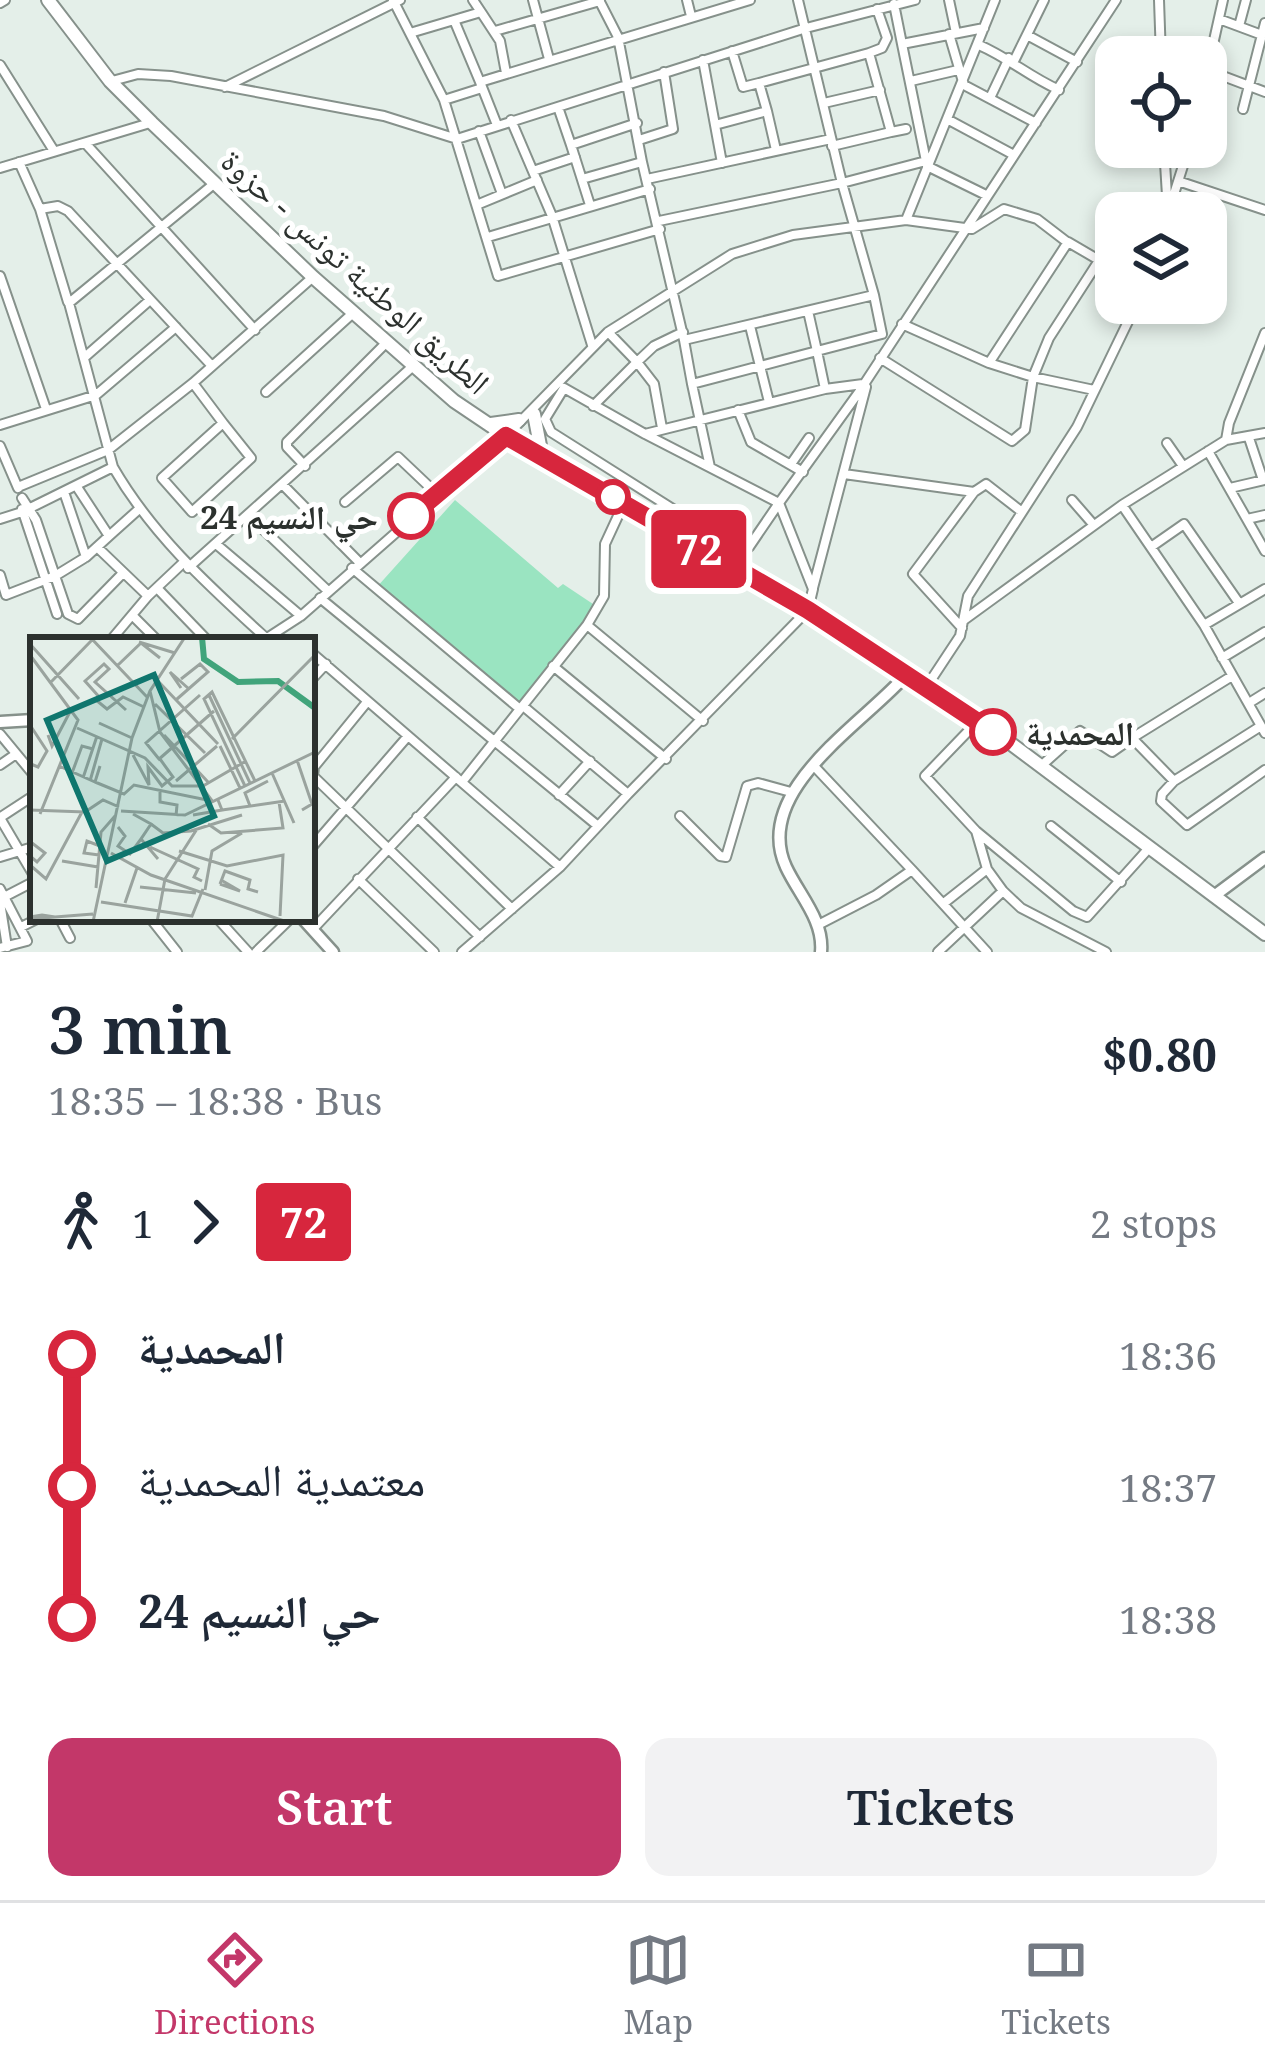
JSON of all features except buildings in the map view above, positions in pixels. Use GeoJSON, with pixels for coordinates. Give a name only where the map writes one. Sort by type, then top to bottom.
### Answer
{"type":"FeatureCollection","features":[{"type":"Feature","properties":{"kind":"main road","name":"الطريق الوطنية تونس - حزوة"},"geometry":{"type":"LineString","coordinates":[[48,0],[110,81],[412,367],[506,436],[808,610],[926,687],[1151,846],[1265,934]]}},
{"type":"Feature","properties":{"kind":"main road"},"geometry":{"type":"LineString","coordinates":[[534,410],[543,457]]}},
{"type":"Feature","properties":{"kind":"main road"},"geometry":{"type":"LineString","coordinates":[[487,424],[519,420]]}},
{"type":"Feature","properties":{"kind":"street"},"geometry":{"type":"LineString","coordinates":[[473,0],[496,32],[506,73]]}},
{"type":"Feature","properties":{"kind":"street"},"geometry":{"type":"LineString","coordinates":[[533,0],[549,59]]}},
{"type":"Feature","properties":{"kind":"street"},"geometry":{"type":"LineString","coordinates":[[687,0],[691,16]]}},
{"type":"Feature","properties":{"kind":"street"},"geometry":{"type":"LineString","coordinates":[[444,100],[506,73],[751,0]]}},
{"type":"Feature","properties":{"kind":"street"},"geometry":{"type":"LineString","coordinates":[[798,0],[887,346]]}},
{"type":"Feature","properties":{"kind":"street"},"geometry":{"type":"LineString","coordinates":[[110,81],[138,74],[171,76],[383,116],[457,139],[806,28],[915,0]]}},
{"type":"Feature","properties":{"kind":"street"},"geometry":{"type":"LineString","coordinates":[[950,0],[964,85],[1036,123]]}},
{"type":"Feature","properties":{"kind":"street"},"geometry":{"type":"LineString","coordinates":[[906,220],[995,0]]}},
{"type":"Feature","properties":{"kind":"street"},"geometry":{"type":"LineString","coordinates":[[990,98],[1044,0]]}},
{"type":"Feature","properties":{"kind":"street"},"geometry":{"type":"LineString","coordinates":[[561,385],[545,419],[547,428],[682,518],[740,550],[749,547],[1116,0]]}},
{"type":"Feature","properties":{"kind":"street"},"geometry":{"type":"LineString","coordinates":[[1160,0],[1161,36]]}},
{"type":"Feature","properties":{"kind":"street"},"geometry":{"type":"LineString","coordinates":[[1215,36],[1223,0]]}},
{"type":"Feature","properties":{"kind":"street"},"geometry":{"type":"LineString","coordinates":[[1239,26],[1246,0]]}},
{"type":"Feature","properties":{"kind":"street"},"geometry":{"type":"LineString","coordinates":[[224,87],[396,1],[444,100],[498,276],[659,225],[927,163],[986,195]]}},
{"type":"Feature","properties":{"kind":"street"},"geometry":{"type":"LineString","coordinates":[[496,32],[600,1],[618,38],[629,82],[642,162],[710,468]]}},
{"type":"Feature","properties":{"kind":"street"},"geometry":{"type":"LineString","coordinates":[[894,4],[927,163]]}},
{"type":"Feature","properties":{"kind":"street"},"geometry":{"type":"LineString","coordinates":[[731,51],[743,88],[869,53],[882,48],[887,38],[877,9]]}},
{"type":"Feature","properties":{"kind":"street"},"geometry":{"type":"LineString","coordinates":[[410,33],[481,12]]}},
{"type":"Feature","properties":{"kind":"street"},"geometry":{"type":"LineString","coordinates":[[1219,19],[1263,36]]}},
{"type":"Feature","properties":{"kind":"street"},"geometry":{"type":"LineString","coordinates":[[454,20],[496,125]]}},
{"type":"Feature","properties":{"kind":"street"},"geometry":{"type":"LineString","coordinates":[[1243,109],[1265,23]]}},
{"type":"Feature","properties":{"kind":"street"},"geometry":{"type":"LineString","coordinates":[[902,44],[984,28]]}},
{"type":"Feature","properties":{"kind":"street"},"geometry":{"type":"LineString","coordinates":[[1027,35],[1077,62]]}},
{"type":"Feature","properties":{"kind":"street"},"geometry":{"type":"LineString","coordinates":[[979,45],[1011,60],[1023,74],[1059,90]]}},
{"type":"Feature","properties":{"kind":"street"},"geometry":{"type":"LineString","coordinates":[[869,53],[890,132]]}},
{"type":"Feature","properties":{"kind":"street"},"geometry":{"type":"LineString","coordinates":[[703,60],[722,164]]}},
{"type":"Feature","properties":{"kind":"street"},"geometry":{"type":"LineString","coordinates":[[0,64],[54,151]]}},
{"type":"Feature","properties":{"kind":"street"},"geometry":{"type":"LineString","coordinates":[[910,81],[958,70]]}},
{"type":"Feature","properties":{"kind":"street"},"geometry":{"type":"LineString","coordinates":[[639,140],[667,134],[674,126],[664,72]]}},
{"type":"Feature","properties":{"kind":"street"},"geometry":{"type":"LineString","coordinates":[[1227,80],[1265,92]]}},
{"type":"Feature","properties":{"kind":"street"},"geometry":{"type":"LineString","coordinates":[[758,83],[776,150]]}},
{"type":"Feature","properties":{"kind":"street"},"geometry":{"type":"LineString","coordinates":[[824,103],[880,90]]}},
{"type":"Feature","properties":{"kind":"street"},"geometry":{"type":"LineString","coordinates":[[558,106],[590,205]]}},
{"type":"Feature","properties":{"kind":"street"},"geometry":{"type":"LineString","coordinates":[[715,125],[767,111]]}},
{"type":"Feature","properties":{"kind":"street"},"geometry":{"type":"LineString","coordinates":[[947,119],[1014,155]]}},
{"type":"Feature","properties":{"kind":"street"},"geometry":{"type":"LineString","coordinates":[[511,120],[552,216],[592,345]]}},
{"type":"Feature","properties":{"kind":"street"},"geometry":{"type":"LineString","coordinates":[[0,168],[152,123]]}},
{"type":"Feature","properties":{"kind":"street"},"geometry":{"type":"LineString","coordinates":[[571,145],[637,123]]}},
{"type":"Feature","properties":{"kind":"street"},"geometry":{"type":"LineString","coordinates":[[488,237],[648,184],[776,150],[906,129]]}},
{"type":"Feature","properties":{"kind":"street"},"geometry":{"type":"LineString","coordinates":[[479,131],[502,194]]}},
{"type":"Feature","properties":{"kind":"street"},"geometry":{"type":"LineString","coordinates":[[86,144],[255,330]]}},
{"type":"Feature","properties":{"kind":"street"},"geometry":{"type":"LineString","coordinates":[[478,204],[575,158]]}},
{"type":"Feature","properties":{"kind":"street"},"geometry":{"type":"LineString","coordinates":[[19,162],[40,209],[86,356],[113,467],[138,510],[186,565],[266,637]]}},
{"type":"Feature","properties":{"kind":"street"},"geometry":{"type":"LineString","coordinates":[[582,179],[642,162]]}},
{"type":"Feature","properties":{"kind":"street"},"geometry":{"type":"LineString","coordinates":[[1176,192],[1184,168]]}},
{"type":"Feature","properties":{"kind":"street"},"geometry":{"type":"LineString","coordinates":[[69,303],[216,182]]}},
{"type":"Feature","properties":{"kind":"street"},"geometry":{"type":"LineString","coordinates":[[1180,182],[1265,210]]}},
{"type":"Feature","properties":{"kind":"street"},"geometry":{"type":"LineString","coordinates":[[40,209],[58,206],[68,211],[212,366]]}},
{"type":"Feature","properties":{"kind":"street"},"geometry":{"type":"LineString","coordinates":[[271,637],[301,616],[506,436],[561,385],[592,345],[732,254],[794,235],[854,225],[906,220],[972,229],[1004,209],[1036,219],[1095,256]]}},
{"type":"Feature","properties":{"kind":"street"},"geometry":{"type":"LineString","coordinates":[[989,363],[1068,242]]}},
{"type":"Feature","properties":{"kind":"street"},"geometry":{"type":"LineString","coordinates":[[880,358],[1012,442],[1025,430],[1034,377],[1049,338],[1095,267]]}},
{"type":"Feature","properties":{"kind":"street"},"geometry":{"type":"LineString","coordinates":[[0,276],[46,409]]}},
{"type":"Feature","properties":{"kind":"street"},"geometry":{"type":"LineString","coordinates":[[0,483],[16,483],[108,450],[193,383],[313,277]]}},
{"type":"Feature","properties":{"kind":"street"},"geometry":{"type":"LineString","coordinates":[[593,406],[654,346],[874,296]]}},
{"type":"Feature","properties":{"kind":"street"},"geometry":{"type":"LineString","coordinates":[[86,356],[150,300]]}},
{"type":"Feature","properties":{"kind":"street"},"geometry":{"type":"LineString","coordinates":[[808,311],[825,389]]}},
{"type":"Feature","properties":{"kind":"street"},"geometry":{"type":"LineString","coordinates":[[266,392],[353,313]]}},
{"type":"Feature","properties":{"kind":"street"},"geometry":{"type":"LineString","coordinates":[[902,324],[989,363],[1094,390]]}},
{"type":"Feature","properties":{"kind":"street"},"geometry":{"type":"LineString","coordinates":[[963,625],[968,596],[1076,427],[1127,324]]}},
{"type":"Feature","properties":{"kind":"street"},"geometry":{"type":"LineString","coordinates":[[750,326],[769,402]]}},
{"type":"Feature","properties":{"kind":"street"},"geometry":{"type":"LineString","coordinates":[[0,425],[96,395],[176,327]]}},
{"type":"Feature","properties":{"kind":"street"},"geometry":{"type":"LineString","coordinates":[[608,332],[654,384],[662,428]]}},
{"type":"Feature","properties":{"kind":"street"},"geometry":{"type":"LineString","coordinates":[[692,384],[882,334]]}},
{"type":"Feature","properties":{"kind":"street"},"geometry":{"type":"LineString","coordinates":[[1226,440],[1264,340]]}},
{"type":"Feature","properties":{"kind":"street"},"geometry":{"type":"LineString","coordinates":[[304,466],[287,442],[386,343]]}},
{"type":"Feature","properties":{"kind":"street"},"geometry":{"type":"LineString","coordinates":[[114,637],[148,596],[216,544],[412,367]]}},
{"type":"Feature","properties":{"kind":"street"},"geometry":{"type":"LineString","coordinates":[[645,434],[866,379]]}},
{"type":"Feature","properties":{"kind":"street"},"geometry":{"type":"LineString","coordinates":[[463,952],[560,867],[808,610],[866,379]]}},
{"type":"Feature","properties":{"kind":"street"},"geometry":{"type":"LineString","coordinates":[[193,383],[251,458],[192,512],[162,478],[223,423]]}},
{"type":"Feature","properties":{"kind":"street"},"geometry":{"type":"LineString","coordinates":[[561,385],[778,503],[813,589]]}},
{"type":"Feature","properties":{"kind":"street"},"geometry":{"type":"LineString","coordinates":[[526,447],[534,410]]}},
{"type":"Feature","properties":{"kind":"street"},"geometry":{"type":"LineString","coordinates":[[738,410],[752,442],[803,472]]}},
{"type":"Feature","properties":{"kind":"street"},"geometry":{"type":"LineString","coordinates":[[926,687],[963,625],[1092,523],[1226,440],[1265,433]]}},
{"type":"Feature","properties":{"kind":"street"},"geometry":{"type":"LineString","coordinates":[[1230,488],[1264,479],[1250,437]]}},
{"type":"Feature","properties":{"kind":"street"},"geometry":{"type":"LineString","coordinates":[[791,464],[809,438]]}},
{"type":"Feature","properties":{"kind":"street"},"geometry":{"type":"LineString","coordinates":[[1167,443],[1183,466]]}},
{"type":"Feature","properties":{"kind":"street"},"geometry":{"type":"LineString","coordinates":[[0,446],[66,610],[78,619],[123,574]]}},
{"type":"Feature","properties":{"kind":"street"},"geometry":{"type":"LineString","coordinates":[[1208,451],[1265,551]]}},
{"type":"Feature","properties":{"kind":"street"},"geometry":{"type":"LineString","coordinates":[[345,502],[398,457],[437,494]]}},
{"type":"Feature","properties":{"kind":"street"},"geometry":{"type":"LineString","coordinates":[[0,519],[113,467]]}},
{"type":"Feature","properties":{"kind":"street"},"geometry":{"type":"LineString","coordinates":[[844,474],[974,492]]}},
{"type":"Feature","properties":{"kind":"street"},"geometry":{"type":"LineString","coordinates":[[963,625],[913,574],[974,492],[986,484],[1022,512]]}},
{"type":"Feature","properties":{"kind":"street"},"geometry":{"type":"LineString","coordinates":[[283,485],[356,565],[628,794]]}},
{"type":"Feature","properties":{"kind":"street"},"geometry":{"type":"LineString","coordinates":[[76,487],[109,536]]}},
{"type":"Feature","properties":{"kind":"street"},"geometry":{"type":"LineString","coordinates":[[64,492],[86,557]]}},
{"type":"Feature","properties":{"kind":"street"},"geometry":{"type":"LineString","coordinates":[[1072,500],[1092,523]]}},
{"type":"Feature","properties":{"kind":"street"},"geometry":{"type":"LineString","coordinates":[[313,929],[493,742],[586,625],[604,596],[605,544],[624,503]]}},
{"type":"Feature","properties":{"kind":"street"},"geometry":{"type":"LineString","coordinates":[[1122,505],[1204,625],[1263,730],[1174,781],[1161,802],[1187,825],[1265,770]]}},
{"type":"Feature","properties":{"kind":"street"},"geometry":{"type":"LineString","coordinates":[[0,575],[3,596],[50,578],[86,557],[138,510]]}},
{"type":"Feature","properties":{"kind":"street"},"geometry":{"type":"LineString","coordinates":[[1247,519],[1265,514]]}},
{"type":"Feature","properties":{"kind":"street"},"geometry":{"type":"LineString","coordinates":[[248,515],[324,595],[598,826]]}},
{"type":"Feature","properties":{"kind":"street"},"geometry":{"type":"LineString","coordinates":[[673,535],[682,518]]}},
{"type":"Feature","properties":{"kind":"street"},"geometry":{"type":"LineString","coordinates":[[1151,547],[1184,524],[1239,603]]}},
{"type":"Feature","properties":{"kind":"street"},"geometry":{"type":"LineString","coordinates":[[216,544],[301,616]]}},
{"type":"Feature","properties":{"kind":"street"},"geometry":{"type":"LineString","coordinates":[[97,547],[148,596]]}},
{"type":"Feature","properties":{"kind":"street"},"geometry":{"type":"LineString","coordinates":[[50,578],[57,614]]}},
{"type":"Feature","properties":{"kind":"street"},"geometry":{"type":"LineString","coordinates":[[157,588],[204,637]]}},
{"type":"Feature","properties":{"kind":"street"},"geometry":{"type":"LineString","coordinates":[[1204,625],[1265,589]]}},
{"type":"Feature","properties":{"kind":"street"},"geometry":{"type":"LineString","coordinates":[[132,615],[154,637]]}},
{"type":"Feature","properties":{"kind":"street"},"geometry":{"type":"LineString","coordinates":[[586,625],[703,722]]}},
{"type":"Feature","properties":{"kind":"street"},"geometry":{"type":"LineString","coordinates":[[281,630],[291,637]]}},
{"type":"Feature","properties":{"kind":"street"},"geometry":{"type":"LineString","coordinates":[[1222,658],[1265,632]]}},
{"type":"Feature","properties":{"kind":"street"},"geometry":{"type":"LineString","coordinates":[[315,655],[560,867]]}},
{"type":"Feature","properties":{"kind":"street"},"geometry":{"type":"LineString","coordinates":[[315,676],[326,664]]}},
{"type":"Feature","properties":{"kind":"street"},"geometry":{"type":"LineString","coordinates":[[553,666],[666,759]]}},
{"type":"Feature","properties":{"kind":"street"},"geometry":{"type":"LineString","coordinates":[[821,952],[818,925],[782,855],[779,830],[790,791],[906,675]]}},
{"type":"Feature","properties":{"kind":"street"},"geometry":{"type":"LineString","coordinates":[[1041,766],[1079,731],[1112,752],[1232,676]]}},
{"type":"Feature","properties":{"kind":"street"},"geometry":{"type":"LineString","coordinates":[[1250,704],[1265,693]]}},
{"type":"Feature","properties":{"kind":"street"},"geometry":{"type":"LineString","coordinates":[[315,769],[367,702]]}},
{"type":"Feature","properties":{"kind":"street"},"geometry":{"type":"LineString","coordinates":[[0,722],[30,720]]}},
{"type":"Feature","properties":{"kind":"street"},"geometry":{"type":"LineString","coordinates":[[977,722],[925,776],[976,831],[1080,916],[1094,912],[1151,846]]}},
{"type":"Feature","properties":{"kind":"street"},"geometry":{"type":"LineString","coordinates":[[0,734],[30,770]]}},
{"type":"Feature","properties":{"kind":"street"},"geometry":{"type":"LineString","coordinates":[[315,841],[408,736]]}},
{"type":"Feature","properties":{"kind":"street"},"geometry":{"type":"LineString","coordinates":[[1132,737],[1174,781]]}},
{"type":"Feature","properties":{"kind":"street"},"geometry":{"type":"LineString","coordinates":[[0,765],[16,754]]}},
{"type":"Feature","properties":{"kind":"street"},"geometry":{"type":"LineString","coordinates":[[560,795],[590,761]]}},
{"type":"Feature","properties":{"kind":"street"},"geometry":{"type":"LineString","coordinates":[[813,765],[987,952]]}},
{"type":"Feature","properties":{"kind":"street"},"geometry":{"type":"LineString","coordinates":[[315,776],[480,937]]}},
{"type":"Feature","properties":{"kind":"street"},"geometry":{"type":"LineString","coordinates":[[680,816],[726,857],[747,786],[758,783],[790,791]]}},
{"type":"Feature","properties":{"kind":"street"},"geometry":{"type":"LineString","coordinates":[[30,798],[1,818],[30,872]]}},
{"type":"Feature","properties":{"kind":"street"},"geometry":{"type":"LineString","coordinates":[[416,817],[512,909]]}},
{"type":"Feature","properties":{"kind":"street"},"geometry":{"type":"LineString","coordinates":[[1052,826],[1121,882]]}},
{"type":"Feature","properties":{"kind":"street"},"geometry":{"type":"LineString","coordinates":[[976,831],[987,869],[1003,892],[1021,908],[1106,952]]}},
{"type":"Feature","properties":{"kind":"street"},"geometry":{"type":"LineString","coordinates":[[0,857],[30,847]]}},
{"type":"Feature","properties":{"kind":"street"},"geometry":{"type":"LineString","coordinates":[[1214,896],[1265,858]]}},
{"type":"Feature","properties":{"kind":"street"},"geometry":{"type":"LineString","coordinates":[[944,903],[987,869]]}},
{"type":"Feature","properties":{"kind":"street"},"geometry":{"type":"LineString","coordinates":[[818,925],[876,896],[911,870]]}},
{"type":"Feature","properties":{"kind":"street"},"geometry":{"type":"LineString","coordinates":[[358,879],[434,952]]}},
{"type":"Feature","properties":{"kind":"street"},"geometry":{"type":"LineString","coordinates":[[2,896],[30,880]]}},
{"type":"Feature","properties":{"kind":"street"},"geometry":{"type":"LineString","coordinates":[[938,952],[1003,892]]}},
{"type":"Feature","properties":{"kind":"street"},"geometry":{"type":"LineString","coordinates":[[2,896],[21,927],[26,943],[4,947],[2,896]]}},
{"type":"Feature","properties":{"kind":"street"},"geometry":{"type":"LineString","coordinates":[[21,927],[31,922]]}},
{"type":"Feature","properties":{"kind":"street"},"geometry":{"type":"LineString","coordinates":[[62,922],[70,938]]}},
{"type":"Feature","properties":{"kind":"street"},"geometry":{"type":"LineString","coordinates":[[158,922],[177,952]]}},
{"type":"Feature","properties":{"kind":"street"},"geometry":{"type":"LineString","coordinates":[[224,922],[252,952],[287,922]]}},
{"type":"Feature","properties":{"kind":"street"},"geometry":{"type":"LineString","coordinates":[[306,922],[333,952]]}},
{"type":"Feature","properties":{"kind":"green space"},"geometry":{"type":"Polygon","coordinates":[[[455,500],[558,588],[563,584],[596,606],[521,708],[376,588],[455,500]]]}},
{"type":"Feature","properties":{"kind":"bus line","name":"72"},"geometry":{"type":"LineString","coordinates":[[411,516],[506,436],[808,610],[993,732]]}},
{"type":"Feature","properties":{"kind":"place","name":"حي النسيم 24"},"geometry":{"type":"Point","coordinates":[411,516]}},
{"type":"Feature","properties":{"kind":"place","name":"المحمدية"},"geometry":{"type":"Point","coordinates":[993,732]}}]}
